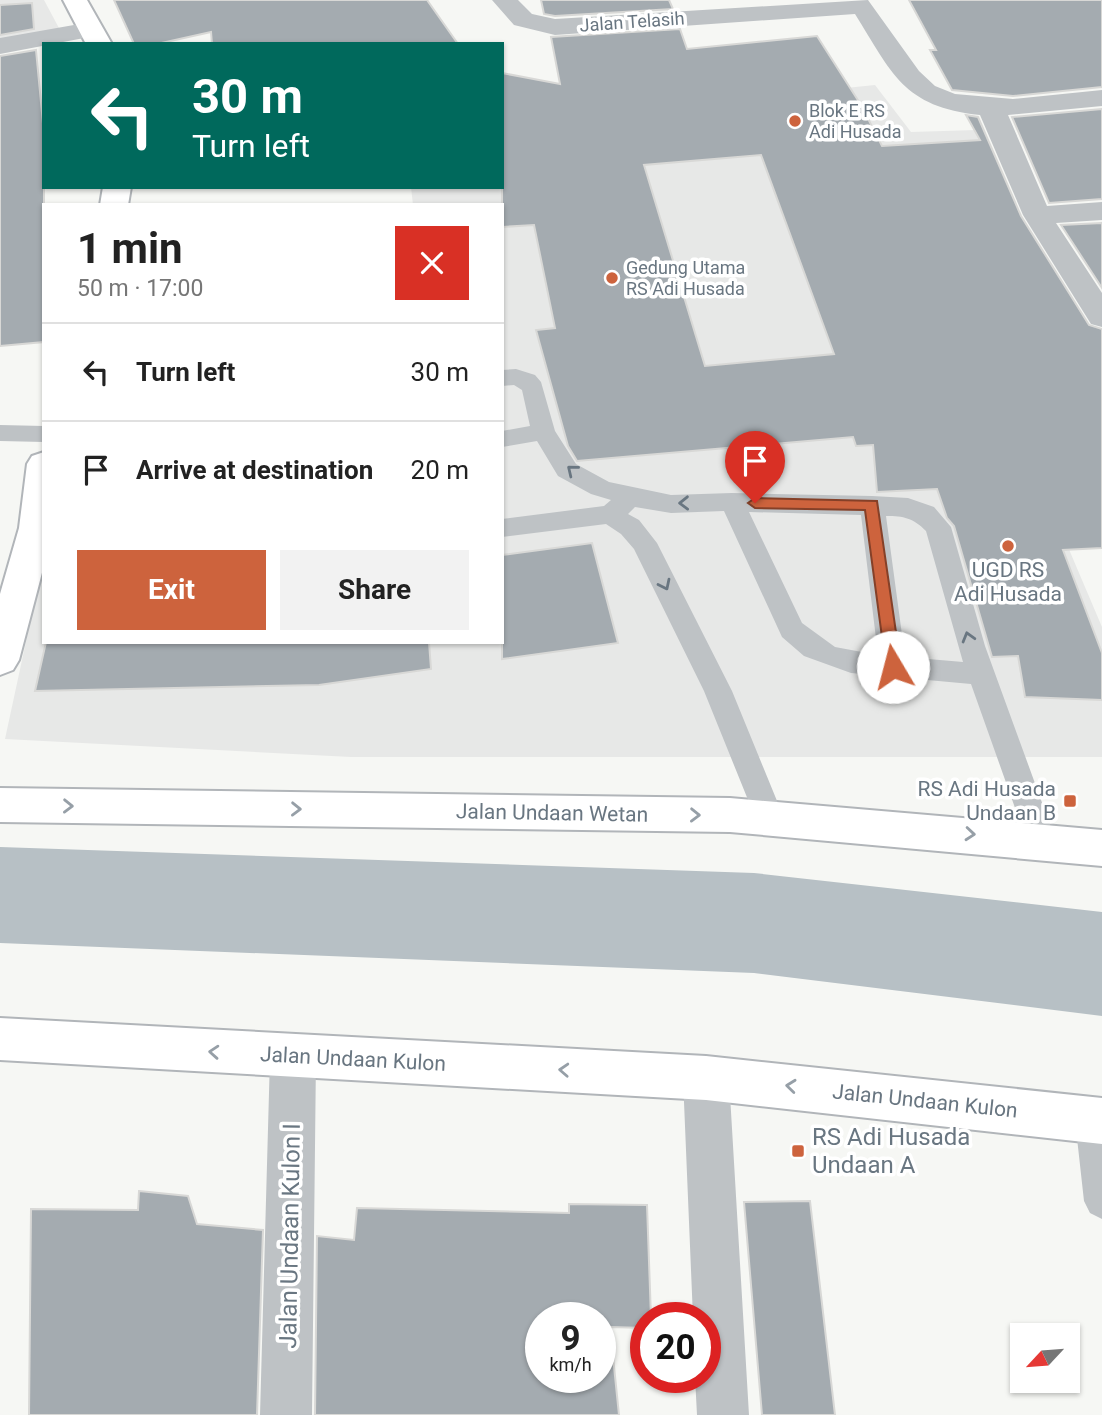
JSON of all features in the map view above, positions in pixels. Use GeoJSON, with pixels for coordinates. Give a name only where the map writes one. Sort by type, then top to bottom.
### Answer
{"type":"FeatureCollection","features":[{"type":"Feature","properties":{"kind":"main road"},"geometry":{"type":"LineString","coordinates":[[75,0],[95,37]]}},
{"type":"Feature","properties":{"kind":"main road"},"geometry":{"type":"LineString","coordinates":[[0,660],[36,528],[42,480]]}},
{"type":"Feature","properties":{"kind":"main road","name":"Jalan Undaan Wetan"},"geometry":{"type":"LineString","coordinates":[[0,805],[730,815],[1102,848]]}},
{"type":"Feature","properties":{"kind":"main road","name":"Jalan Undaan Kulon"},"geometry":{"type":"LineString","coordinates":[[0,1039],[706,1078],[1097,1120]]}},
{"type":"Feature","properties":{"kind":"street","name":"Jalan Telasih"},"geometry":{"type":"LineString","coordinates":[[504,0],[523,20],[555,27],[860,3],[912,78],[925,91],[955,101],[991,108],[1102,98]]}},
{"type":"Feature","properties":{"kind":"street"},"geometry":{"type":"LineString","coordinates":[[42,42],[95,37]]}},
{"type":"Feature","properties":{"kind":"street"},"geometry":{"type":"LineString","coordinates":[[0,46],[42,42]]}},
{"type":"Feature","properties":{"kind":"street"},"geometry":{"type":"LineString","coordinates":[[991,108],[1037,215],[1102,317]]}},
{"type":"Feature","properties":{"kind":"street"},"geometry":{"type":"LineString","coordinates":[[1037,215],[1102,211]]}},
{"type":"Feature","properties":{"kind":"street","name":"Jalan Undaan Kulon I"},"geometry":{"type":"LineString","coordinates":[[286,1415],[293,1057]]}},
{"type":"Feature","properties":{"kind":"street"},"geometry":{"type":"LineString","coordinates":[[706,1078],[723,1415]]}},
{"type":"Feature","properties":{"kind":"lane"},"geometry":{"type":"LineString","coordinates":[[504,378],[516,377],[527,381],[533,388],[544,432],[568,470],[600,488],[621,506],[630,527],[644,543],[718,691],[769,818]]}},
{"type":"Feature","properties":{"kind":"lane"},"geometry":{"type":"LineString","coordinates":[[504,439],[544,432]]}},
{"type":"Feature","properties":{"kind":"lane"},"geometry":{"type":"LineString","coordinates":[[0,433],[42,434]]}},
{"type":"Feature","properties":{"kind":"lane"},"geometry":{"type":"LineString","coordinates":[[732,502],[792,630],[803,643],[819,653],[849,662],[981,674]]}},
{"type":"Feature","properties":{"kind":"lane"},"geometry":{"type":"LineString","coordinates":[[504,528],[621,506],[732,502],[908,507],[925,514],[938,527],[981,674],[1041,841]]}},
{"type":"Feature","properties":{"kind":"lane"},"geometry":{"type":"LineString","coordinates":[[872,505],[893,667]]}},
{"type":"Feature","properties":{"kind":"lane"},"geometry":{"type":"LineString","coordinates":[[1097,1120],[1102,1200]]}},
{"type":"Feature","properties":{"kind":"shaded area"},"geometry":{"type":"Polygon","coordinates":[[[0,0],[44,0],[60,30],[0,43],[0,0]]]}},
{"type":"Feature","properties":{"kind":"shaded area"},"geometry":{"type":"Polygon","coordinates":[[[875,85],[911,132],[976,130],[1027,242],[997,380],[1102,627],[1102,757],[351,757],[5,739],[42,567],[42,644],[504,644],[504,203],[413,203],[411,189],[504,189],[504,186],[709,102],[875,85]]]}},
{"type":"Feature","properties":{"kind":"shaded area"},"geometry":{"type":"Polygon","coordinates":[[[890,913],[1102,933],[1102,988],[890,969],[890,913]]]}},
{"type":"Feature","properties":{"kind":"building"},"geometry":{"type":"Polygon","coordinates":[[[114,0],[427,0],[457,42],[212,42],[211,32],[166,42],[133,42],[114,0]]]}},
{"type":"Feature","properties":{"kind":"building"},"geometry":{"type":"Polygon","coordinates":[[[541,0],[669,0],[673,9],[555,16],[544,14],[541,0]]]}},
{"type":"Feature","properties":{"kind":"building"},"geometry":{"type":"Polygon","coordinates":[[[909,0],[1102,0],[1102,87],[1013,96],[952,90],[930,50],[936,50],[909,0]]]}},
{"type":"Feature","properties":{"kind":"building"},"geometry":{"type":"Polygon","coordinates":[[[32,3],[34,29],[0,35],[0,5],[32,3]]]}},
{"type":"Feature","properties":{"kind":"building"},"geometry":{"type":"Polygon","coordinates":[[[680,29],[687,49],[817,36],[861,105],[882,146],[980,140],[966,115],[978,117],[1021,216],[1089,325],[1102,329],[1102,548],[1063,550],[1102,653],[1102,700],[1025,697],[1018,656],[992,657],[954,526],[947,518],[937,489],[877,492],[873,445],[856,446],[853,437],[577,461],[568,446],[536,330],[555,328],[534,225],[504,227],[502,203],[504,73],[560,84],[551,37],[680,29]],[[761,155],[644,165],[705,366],[834,354],[761,155]]]}},
{"type":"Feature","properties":{"kind":"building"},"geometry":{"type":"Polygon","coordinates":[[[36,50],[42,113],[44,203],[42,342],[0,346],[0,56],[36,50]]]}},
{"type":"Feature","properties":{"kind":"building"},"geometry":{"type":"Polygon","coordinates":[[[1102,109],[1102,199],[1049,203],[1012,117],[1102,109]]]}},
{"type":"Feature","properties":{"kind":"building"},"geometry":{"type":"Polygon","coordinates":[[[1102,223],[1102,288],[1061,225],[1102,223]]]}},
{"type":"Feature","properties":{"kind":"building"},"geometry":{"type":"Polygon","coordinates":[[[592,543],[618,643],[502,659],[504,555],[592,543]]]}},
{"type":"Feature","properties":{"kind":"building"},"geometry":{"type":"Polygon","coordinates":[[[46,644],[429,644],[431,669],[319,685],[35,691],[46,644]]]}},
{"type":"Feature","properties":{"kind":"building"},"geometry":{"type":"Polygon","coordinates":[[[139,1191],[188,1196],[197,1224],[263,1230],[257,1415],[29,1415],[31,1209],[138,1210],[139,1191]]]}},
{"type":"Feature","properties":{"kind":"building"},"geometry":{"type":"Polygon","coordinates":[[[810,1201],[835,1415],[762,1415],[744,1202],[810,1201]]]}},
{"type":"Feature","properties":{"kind":"building"},"geometry":{"type":"Polygon","coordinates":[[[569,1204],[647,1205],[650,1302],[630,1302],[630,1328],[616,1327],[616,1302],[525,1302],[525,1393],[616,1393],[616,1386],[619,1415],[315,1415],[317,1236],[354,1240],[357,1208],[569,1213],[569,1204]]]}},
{"type":"Feature","properties":{"kind":"waterway"},"geometry":{"type":"LineString","coordinates":[[0,895],[754,923],[1102,964]]}},
{"type":"Feature","properties":{"kind":"place","name":"Blok E RS Adi Husada"},"geometry":{"type":"Point","coordinates":[795,121]}},
{"type":"Feature","properties":{"kind":"place","name":"Gedung Utama RS Adi Husada"},"geometry":{"type":"Point","coordinates":[612,278]}},
{"type":"Feature","properties":{"kind":"place","name":"UGD RS Adi Husada"},"geometry":{"type":"Point","coordinates":[1008,546]}},
{"type":"Feature","properties":{"kind":"place","name":"RS Adi Husada Undaan B"},"geometry":{"type":"Point","coordinates":[1070,801]}},
{"type":"Feature","properties":{"kind":"place","name":"RS Adi Husada Undaan A"},"geometry":{"type":"Point","coordinates":[798,1151]}},
{"type":"Feature","properties":{"kind":"route"},"geometry":{"type":"LineString","coordinates":[[755,503],[872,505],[893,667]]}}]}
